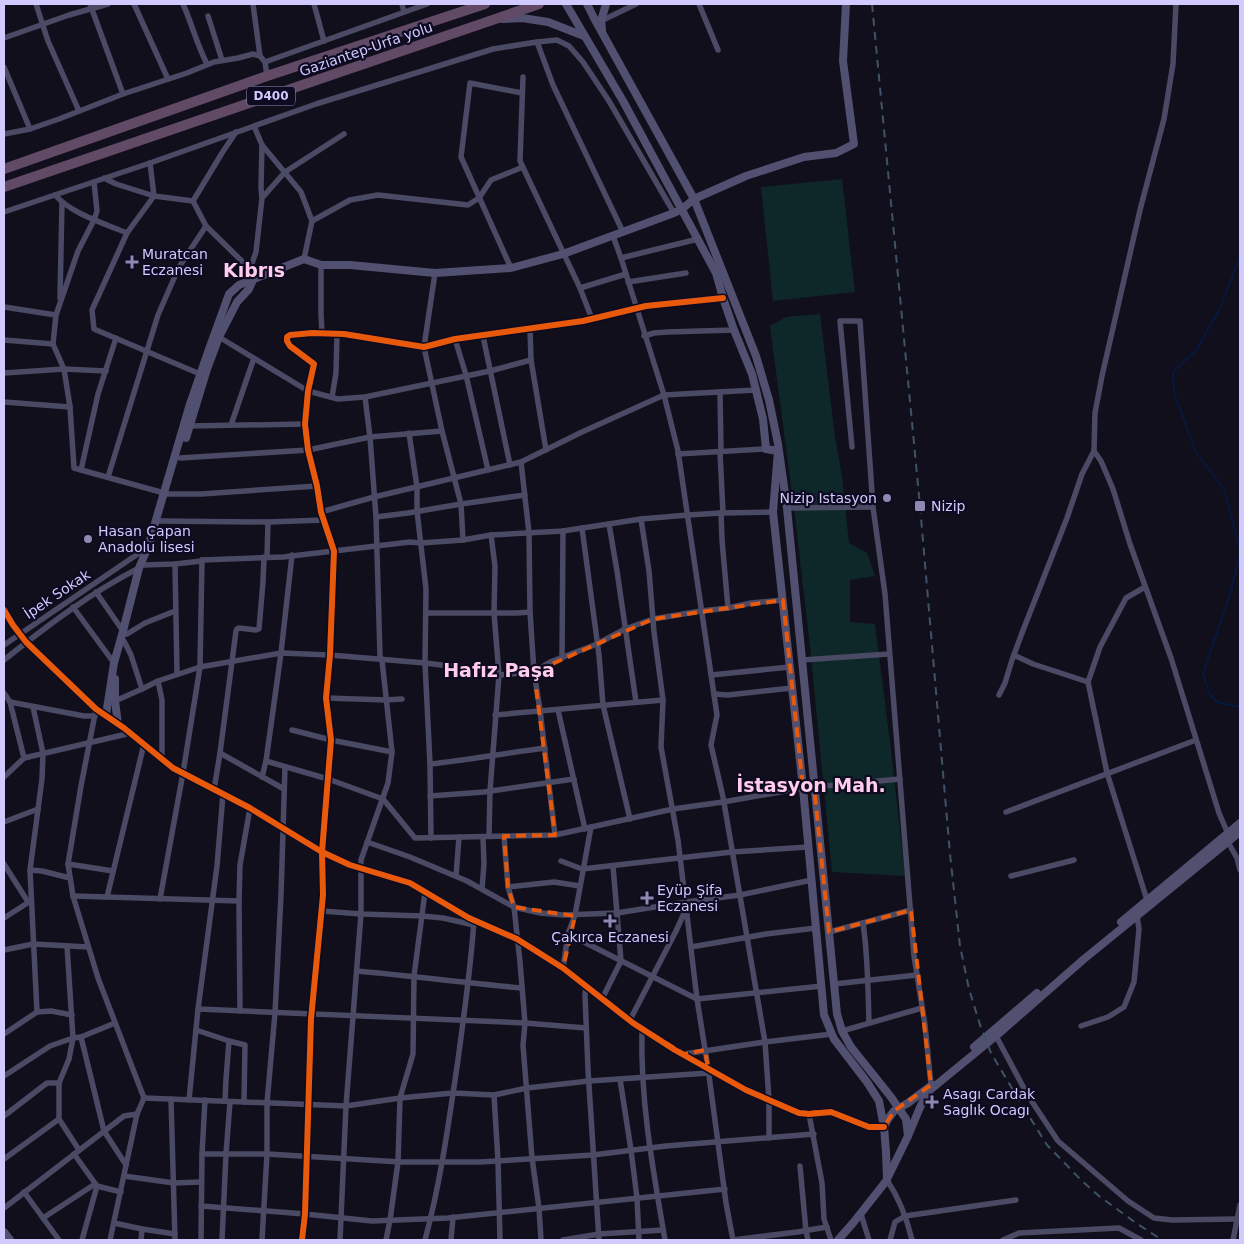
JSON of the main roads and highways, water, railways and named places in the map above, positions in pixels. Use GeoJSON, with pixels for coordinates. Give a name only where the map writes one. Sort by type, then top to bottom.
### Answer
{"type":"FeatureCollection","features":[{"type":"Feature","properties":{"kind":"highway","name":"Gaziantep-Urfa yolu"},"geometry":{"type":"LineString","coordinates":[[4,169],[267,76],[484,4]]}},
{"type":"Feature","properties":{"kind":"highway","name":"Gaziantep-Urfa yolu"},"geometry":{"type":"LineString","coordinates":[[4,187],[539,4]]}},
{"type":"Feature","properties":{"kind":"main road"},"geometry":{"type":"LineString","coordinates":[[566,4],[623,101],[716,273],[734,330],[752,374],[763,419],[766,449],[778,451],[773,512],[803,788],[824,1014],[834,1039],[879,1101],[884,1127],[887,1180]]}},
{"type":"Feature","properties":{"kind":"main road"},"geometry":{"type":"LineString","coordinates":[[587,4],[694,199],[756,356],[769,400],[778,444],[787,508],[837,1014],[842,1031],[851,1047],[906,1119],[908,1136]]}},
{"type":"Feature","properties":{"kind":"main road"},"geometry":{"type":"LineString","coordinates":[[604,36],[601,21],[606,4]]}},
{"type":"Feature","properties":{"kind":"main road"},"geometry":{"type":"LineString","coordinates":[[142,566],[159,521],[200,374],[229,294],[239,285],[304,259],[321,265],[435,273],[511,268],[563,254],[674,213],[694,199],[746,176],[804,157],[836,153],[854,144],[843,61],[846,4]]}},
{"type":"Feature","properties":{"kind":"main road"},"geometry":{"type":"LineString","coordinates":[[496,19],[522,18],[548,22],[584,36]]}},
{"type":"Feature","properties":{"kind":"main road"},"geometry":{"type":"LineString","coordinates":[[118,724],[115,682],[142,566],[166,493],[180,458],[207,369],[237,302],[249,289],[254,280]]}},
{"type":"Feature","properties":{"kind":"main road"},"geometry":{"type":"LineString","coordinates":[[4,610],[26,642],[96,713],[106,716],[131,733],[173,768],[250,808],[322,852],[350,865],[410,883],[474,922],[517,939],[563,968],[642,1029],[709,1071],[746,1090],[799,1113],[831,1112],[869,1128],[884,1127]]}},
{"type":"Feature","properties":{"kind":"main road"},"geometry":{"type":"LineString","coordinates":[[106,716],[114,663],[125,635]]}},
{"type":"Feature","properties":{"kind":"main road"},"geometry":{"type":"LineString","coordinates":[[884,1127],[894,1111],[931,1085],[1011,1015],[1240,823]]}},
{"type":"Feature","properties":{"kind":"main road"},"geometry":{"type":"LineString","coordinates":[[838,1240],[887,1180],[921,1105],[930,1090],[996,1036],[1084,959],[1240,832]]}},
{"type":"Feature","properties":{"kind":"main road"},"geometry":{"type":"LineString","coordinates":[[4,1232],[10,1240]]}},
{"type":"Feature","properties":{"kind":"waterway"},"geometry":{"type":"LineString","coordinates":[[1240,257],[1220,308],[1197,349],[1173,372],[1174,393],[1196,452],[1224,489],[1240,550]]}},
{"type":"Feature","properties":{"kind":"waterway"},"geometry":{"type":"LineString","coordinates":[[1240,554],[1230,594],[1203,673],[1209,693],[1217,702],[1240,707]]}},
{"type":"Feature","properties":{"kind":"railway"},"geometry":{"type":"LineString","coordinates":[[872,4],[920,506],[950,854],[960,946],[969,989],[991,1053],[1047,1145],[1099,1196],[1162,1240]]}},
{"type":"Feature","properties":{"kind":"place","name":"Muratcan Eczanesi"},"geometry":{"type":"Point","coordinates":[132,262]}},
{"type":"Feature","properties":{"kind":"place","name":"Nizip Istasyon"},"geometry":{"type":"Point","coordinates":[887,498]}},
{"type":"Feature","properties":{"kind":"place","name":"Nizip"},"geometry":{"type":"Point","coordinates":[920,506]}},
{"type":"Feature","properties":{"kind":"place","name":"Hasan Çapan Anadolu lisesi"},"geometry":{"type":"Point","coordinates":[88,539]}},
{"type":"Feature","properties":{"kind":"place","name":"Eyüp Şifa Eczanesi"},"geometry":{"type":"Point","coordinates":[647,898]}},
{"type":"Feature","properties":{"kind":"place","name":"Çakırca Eczanesi"},"geometry":{"type":"Point","coordinates":[610,921]}},
{"type":"Feature","properties":{"kind":"place","name":"Asagı Cardak Saglık Ocagı"},"geometry":{"type":"Point","coordinates":[932,1102]}},
{"type":"Feature","properties":{"kind":"district","name":"Kıbrıs"},"geometry":{"type":"Point","coordinates":[254,270]}},
{"type":"Feature","properties":{"kind":"district","name":"Hafız Paşa"},"geometry":{"type":"Point","coordinates":[499,670]}},
{"type":"Feature","properties":{"kind":"district","name":"İstasyon Mah."},"geometry":{"type":"Point","coordinates":[811,785]}}]}
